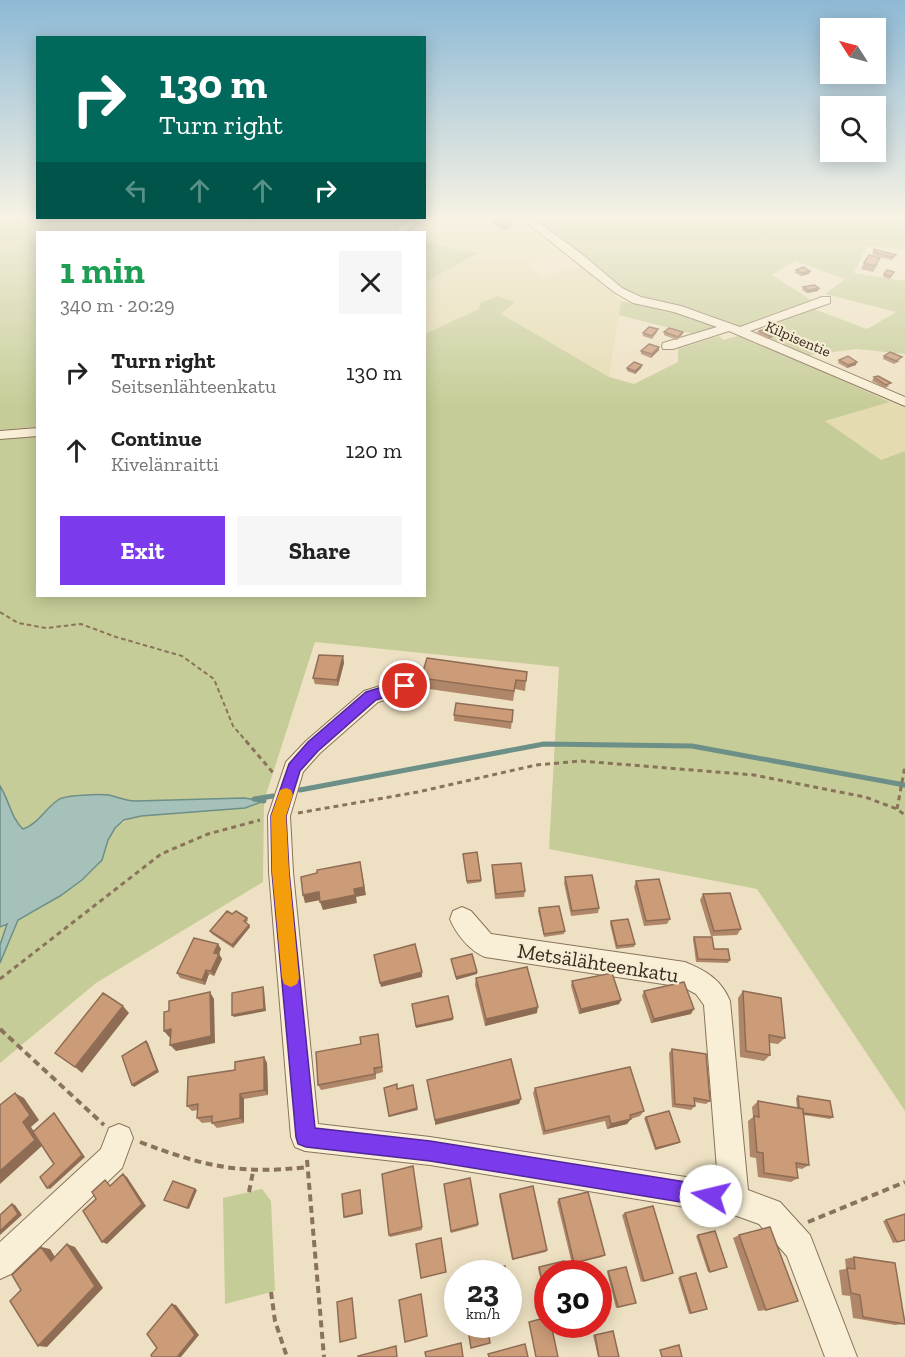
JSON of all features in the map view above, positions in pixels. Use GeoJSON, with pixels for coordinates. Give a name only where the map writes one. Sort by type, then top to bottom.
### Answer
{"type":"FeatureCollection","features":[{"type":"Feature","properties":{"kind":"street","name":"Kilpisentie"},"geometry":{"type":"LineString","coordinates":[[608,281],[618,290],[638,300],[677,309],[735,329],[905,402]]}},
{"type":"Feature","properties":{"kind":"street"},"geometry":{"type":"LineString","coordinates":[[668,346],[735,329],[826,300]]}},
{"type":"Feature","properties":{"kind":"street"},"geometry":{"type":"LineString","coordinates":[[857,382],[877,376]]}},
{"type":"Feature","properties":{"kind":"street"},"geometry":{"type":"LineString","coordinates":[[0,435],[36,432]]}},
{"type":"Feature","properties":{"kind":"street"},"geometry":{"type":"LineString","coordinates":[[405,686],[371,696],[313,747],[294,768],[279,816],[280,872],[306,1137],[430,1151],[735,1200],[769,1213],[799,1246],[841,1357]]}},
{"type":"Feature","properties":{"kind":"street","name":"Metsälähteenkatu"},"geometry":{"type":"LineString","coordinates":[[462,919],[485,945],[685,975],[705,985],[717,1001],[735,1200]]}},
{"type":"Feature","properties":{"kind":"street"},"geometry":{"type":"LineString","coordinates":[[0,1263],[112,1158],[119,1138]]}},
{"type":"Feature","properties":{"kind":"path"},"geometry":{"type":"LineString","coordinates":[[0,612],[18,623],[46,628],[81,624],[116,637],[182,656],[214,679],[233,726],[288,789]]}},
{"type":"Feature","properties":{"kind":"path"},"geometry":{"type":"LineString","coordinates":[[0,979],[162,854],[208,834],[279,816],[418,792],[536,765],[581,761],[754,775],[865,797],[897,809],[905,815]]}},
{"type":"Feature","properties":{"kind":"path"},"geometry":{"type":"LineString","coordinates":[[897,809],[905,766]]}},
{"type":"Feature","properties":{"kind":"path"},"geometry":{"type":"LineString","coordinates":[[0,1029],[119,1138],[140,1142],[202,1163],[253,1172],[308,1167]]}},
{"type":"Feature","properties":{"kind":"path"},"geometry":{"type":"LineString","coordinates":[[306,1137],[324,1357]]}},
{"type":"Feature","properties":{"kind":"path"},"geometry":{"type":"LineString","coordinates":[[249,1192],[253,1172]]}},
{"type":"Feature","properties":{"kind":"path"},"geometry":{"type":"LineString","coordinates":[[785,1231],[905,1182]]}},
{"type":"Feature","properties":{"kind":"path"},"geometry":{"type":"LineString","coordinates":[[271,1292],[275,1321],[287,1357]]}},
{"type":"Feature","properties":{"kind":"shaded area"},"geometry":{"type":"Polygon","coordinates":[[[426,281],[599,281],[621,301],[609,377],[480,303],[479,309],[426,334],[426,281]]]}},
{"type":"Feature","properties":{"kind":"shaded area"},"geometry":{"type":"Polygon","coordinates":[[[890,402],[905,407],[905,451],[881,460],[825,421],[890,402]]]}},
{"type":"Feature","properties":{"kind":"green space"},"geometry":{"type":"Polygon","coordinates":[[[0,281],[36,281],[36,427],[0,430],[0,281]]]}},
{"type":"Feature","properties":{"kind":"green space"},"geometry":{"type":"Polygon","coordinates":[[[614,281],[782,281],[811,300],[740,326],[696,310],[637,295],[614,281]]]}},
{"type":"Feature","properties":{"kind":"green space"},"geometry":{"type":"Polygon","coordinates":[[[842,281],[905,281],[905,354],[857,349],[802,356],[753,333],[811,308],[867,329],[896,312],[825,294],[842,281]]]}},
{"type":"Feature","properties":{"kind":"green space"},"geometry":{"type":"Polygon","coordinates":[[[498,296],[515,302],[501,314],[609,377],[634,384],[678,362],[678,349],[719,336],[723,340],[742,335],[890,402],[825,421],[881,460],[905,451],[905,1111],[757,889],[549,849],[559,667],[315,642],[264,801],[263,882],[96,983],[0,1063],[0,927],[38,910],[62,895],[95,869],[104,855],[112,832],[124,822],[141,816],[245,808],[263,801],[244,798],[136,801],[109,795],[74,796],[58,800],[28,827],[23,829],[19,825],[12,815],[0,786],[0,440],[36,436],[36,597],[426,597],[426,334],[479,309],[480,303],[498,296]]]}},
{"type":"Feature","properties":{"kind":"green space"},"geometry":{"type":"Polygon","coordinates":[[[621,301],[679,312],[719,326],[693,334],[619,315],[621,301]]]}},
{"type":"Feature","properties":{"kind":"green space"},"geometry":{"type":"Polygon","coordinates":[[[262,1189],[271,1201],[275,1291],[225,1304],[223,1198],[262,1189]]]}},
{"type":"Feature","properties":{"kind":"water"},"geometry":{"type":"Polygon","coordinates":[[[0,786],[16,820],[23,829],[33,824],[58,800],[74,796],[109,795],[136,801],[244,798],[264,801],[245,808],[141,816],[124,820],[115,828],[108,840],[102,860],[82,880],[60,896],[18,920],[0,963],[0,945],[7,924],[0,927],[0,786]]]}},
{"type":"Feature","properties":{"kind":"building"},"geometry":{"type":"Polygon","coordinates":[[[814,285],[819,288],[808,290],[803,287],[814,285]]]}},
{"type":"Feature","properties":{"kind":"building"},"geometry":{"type":"Polygon","coordinates":[[[649,327],[658,329],[652,336],[643,333],[649,327]]]}},
{"type":"Feature","properties":{"kind":"building"},"geometry":{"type":"Polygon","coordinates":[[[669,328],[683,332],[678,337],[664,332],[669,328]]]}},
{"type":"Feature","properties":{"kind":"building"},"geometry":{"type":"Polygon","coordinates":[[[764,329],[774,333],[769,336],[759,331],[764,329]]]}},
{"type":"Feature","properties":{"kind":"building"},"geometry":{"type":"Polygon","coordinates":[[[649,344],[659,347],[652,354],[641,351],[649,344]]]}},
{"type":"Feature","properties":{"kind":"building"},"geometry":{"type":"Polygon","coordinates":[[[890,352],[902,357],[896,361],[884,356],[890,352]]]}},
{"type":"Feature","properties":{"kind":"building"},"geometry":{"type":"Polygon","coordinates":[[[848,356],[857,362],[848,365],[839,360],[848,356]]]}},
{"type":"Feature","properties":{"kind":"building"},"geometry":{"type":"Polygon","coordinates":[[[634,362],[642,365],[635,371],[627,368],[634,362]]]}},
{"type":"Feature","properties":{"kind":"building"},"geometry":{"type":"Polygon","coordinates":[[[878,376],[891,383],[886,385],[874,377],[878,376]]]}},
{"type":"Feature","properties":{"kind":"building"},"geometry":{"type":"Polygon","coordinates":[[[319,655],[343,656],[337,680],[313,678],[319,655]]]}},
{"type":"Feature","properties":{"kind":"building"},"geometry":{"type":"Polygon","coordinates":[[[427,658],[527,672],[526,681],[516,680],[514,691],[421,678],[427,658]]]}},
{"type":"Feature","properties":{"kind":"building"},"geometry":{"type":"Polygon","coordinates":[[[456,703],[513,710],[512,722],[454,715],[456,703]]]}},
{"type":"Feature","properties":{"kind":"building"},"geometry":{"type":"Polygon","coordinates":[[[477,852],[481,880],[467,881],[463,854],[477,852]]]}},
{"type":"Feature","properties":{"kind":"building"},"geometry":{"type":"Polygon","coordinates":[[[360,862],[364,887],[354,889],[355,895],[320,902],[319,892],[303,895],[301,877],[317,873],[317,870],[360,862]]]}},
{"type":"Feature","properties":{"kind":"building"},"geometry":{"type":"Polygon","coordinates":[[[521,863],[525,891],[496,894],[492,865],[521,863]]]}},
{"type":"Feature","properties":{"kind":"building"},"geometry":{"type":"Polygon","coordinates":[[[592,875],[599,908],[572,911],[565,877],[592,875]]]}},
{"type":"Feature","properties":{"kind":"building"},"geometry":{"type":"Polygon","coordinates":[[[659,879],[670,919],[646,921],[636,881],[659,879]]]}},
{"type":"Feature","properties":{"kind":"building"},"geometry":{"type":"Polygon","coordinates":[[[730,893],[741,929],[714,931],[703,894],[730,893]]]}},
{"type":"Feature","properties":{"kind":"building"},"geometry":{"type":"Polygon","coordinates":[[[559,906],[565,931],[544,934],[539,908],[559,906]]]}},
{"type":"Feature","properties":{"kind":"building"},"geometry":{"type":"Polygon","coordinates":[[[227,911],[232,914],[236,911],[247,918],[244,921],[249,925],[232,945],[210,931],[227,911]]]}},
{"type":"Feature","properties":{"kind":"building"},"geometry":{"type":"Polygon","coordinates":[[[628,919],[635,944],[617,946],[611,921],[628,919]]]}},
{"type":"Feature","properties":{"kind":"building"},"geometry":{"type":"Polygon","coordinates":[[[694,937],[712,937],[714,949],[728,949],[730,960],[698,959],[694,937]]]}},
{"type":"Feature","properties":{"kind":"building"},"geometry":{"type":"Polygon","coordinates":[[[194,938],[218,944],[214,953],[219,954],[211,971],[206,970],[202,980],[177,973],[194,938]]]}},
{"type":"Feature","properties":{"kind":"building"},"geometry":{"type":"Polygon","coordinates":[[[415,944],[422,972],[380,983],[374,955],[415,944]]]}},
{"type":"Feature","properties":{"kind":"building"},"geometry":{"type":"Polygon","coordinates":[[[472,954],[477,972],[456,977],[451,959],[472,954]]]}},
{"type":"Feature","properties":{"kind":"building"},"geometry":{"type":"Polygon","coordinates":[[[527,967],[538,1007],[486,1019],[476,978],[527,967]]]}},
{"type":"Feature","properties":{"kind":"building"},"geometry":{"type":"Polygon","coordinates":[[[612,973],[621,1000],[581,1009],[572,981],[612,973]]]}},
{"type":"Feature","properties":{"kind":"building"},"geometry":{"type":"Polygon","coordinates":[[[684,982],[694,1009],[654,1019],[644,991],[684,982]]]}},
{"type":"Feature","properties":{"kind":"building"},"geometry":{"type":"Polygon","coordinates":[[[263,987],[264,1009],[232,1015],[232,993],[263,987]]]}},
{"type":"Feature","properties":{"kind":"building"},"geometry":{"type":"Polygon","coordinates":[[[743,991],[781,998],[785,1038],[769,1035],[770,1055],[746,1051],[743,991]]]}},
{"type":"Feature","properties":{"kind":"building"},"geometry":{"type":"Polygon","coordinates":[[[210,992],[211,1036],[170,1045],[171,1029],[164,1031],[164,1012],[169,1011],[169,1001],[210,992]]]}},
{"type":"Feature","properties":{"kind":"building"},"geometry":{"type":"Polygon","coordinates":[[[103,993],[123,1006],[75,1067],[55,1053],[103,993]]]}},
{"type":"Feature","properties":{"kind":"building"},"geometry":{"type":"Polygon","coordinates":[[[448,996],[453,1018],[416,1026],[412,1004],[448,996]]]}},
{"type":"Feature","properties":{"kind":"building"},"geometry":{"type":"Polygon","coordinates":[[[378,1034],[382,1067],[374,1068],[375,1074],[318,1085],[316,1052],[361,1044],[360,1037],[378,1034]]]}},
{"type":"Feature","properties":{"kind":"building"},"geometry":{"type":"Polygon","coordinates":[[[146,1041],[157,1070],[132,1085],[122,1056],[146,1041]]]}},
{"type":"Feature","properties":{"kind":"building"},"geometry":{"type":"Polygon","coordinates":[[[672,1049],[706,1054],[710,1101],[694,1098],[695,1106],[675,1104],[672,1049]]]}},
{"type":"Feature","properties":{"kind":"building"},"geometry":{"type":"Polygon","coordinates":[[[264,1057],[264,1090],[240,1094],[240,1118],[212,1123],[212,1116],[197,1118],[198,1104],[187,1106],[188,1077],[235,1070],[235,1062],[264,1057]]]}},
{"type":"Feature","properties":{"kind":"building"},"geometry":{"type":"Polygon","coordinates":[[[511,1059],[521,1099],[435,1120],[427,1080],[511,1059]]]}},
{"type":"Feature","properties":{"kind":"building"},"geometry":{"type":"Polygon","coordinates":[[[630,1067],[644,1111],[630,1115],[631,1119],[611,1124],[609,1116],[545,1131],[535,1088],[630,1067]]]}},
{"type":"Feature","properties":{"kind":"building"},"geometry":{"type":"Polygon","coordinates":[[[397,1084],[397,1089],[413,1085],[417,1108],[389,1116],[384,1088],[397,1084]]]}},
{"type":"Feature","properties":{"kind":"building"},"geometry":{"type":"Polygon","coordinates":[[[15,1093],[30,1115],[23,1122],[35,1140],[0,1171],[0,1105],[15,1093]]]}},
{"type":"Feature","properties":{"kind":"building"},"geometry":{"type":"Polygon","coordinates":[[[798,1096],[830,1101],[833,1117],[803,1113],[803,1109],[799,1108],[798,1096]]]}},
{"type":"Feature","properties":{"kind":"building"},"geometry":{"type":"Polygon","coordinates":[[[758,1101],[803,1109],[809,1165],[796,1163],[798,1178],[764,1173],[763,1153],[757,1152],[754,1116],[759,1117],[758,1101]]]}},
{"type":"Feature","properties":{"kind":"building"},"geometry":{"type":"Polygon","coordinates":[[[669,1111],[680,1142],[656,1148],[646,1117],[669,1111]]]}},
{"type":"Feature","properties":{"kind":"building"},"geometry":{"type":"Polygon","coordinates":[[[54,1113],[82,1155],[47,1188],[40,1177],[54,1164],[33,1132],[54,1113]]]}},
{"type":"Feature","properties":{"kind":"building"},"geometry":{"type":"Polygon","coordinates":[[[413,1166],[422,1227],[389,1235],[382,1174],[413,1166]]]}},
{"type":"Feature","properties":{"kind":"building"},"geometry":{"type":"Polygon","coordinates":[[[123,1174],[142,1204],[102,1242],[83,1211],[96,1199],[92,1192],[105,1180],[110,1186],[123,1174]]]}},
{"type":"Feature","properties":{"kind":"building"},"geometry":{"type":"Polygon","coordinates":[[[470,1178],[478,1224],[451,1231],[444,1184],[470,1178]]]}},
{"type":"Feature","properties":{"kind":"building"},"geometry":{"type":"Polygon","coordinates":[[[173,1181],[195,1189],[187,1208],[164,1200],[173,1181]]]}},
{"type":"Feature","properties":{"kind":"building"},"geometry":{"type":"Polygon","coordinates":[[[533,1186],[547,1250],[513,1259],[500,1194],[533,1186]]]}},
{"type":"Feature","properties":{"kind":"building"},"geometry":{"type":"Polygon","coordinates":[[[360,1190],[362,1213],[344,1217],[342,1194],[360,1190]]]}},
{"type":"Feature","properties":{"kind":"building"},"geometry":{"type":"Polygon","coordinates":[[[588,1192],[605,1255],[586,1260],[573,1260],[559,1199],[588,1192]]]}},
{"type":"Feature","properties":{"kind":"building"},"geometry":{"type":"Polygon","coordinates":[[[12,1204],[18,1214],[0,1231],[0,1215],[12,1204]]]}},
{"type":"Feature","properties":{"kind":"building"},"geometry":{"type":"Polygon","coordinates":[[[653,1206],[673,1273],[644,1281],[625,1213],[653,1206]]]}},
{"type":"Feature","properties":{"kind":"building"},"geometry":{"type":"Polygon","coordinates":[[[905,1214],[905,1240],[897,1242],[886,1220],[905,1214]]]}},
{"type":"Feature","properties":{"kind":"building"},"geometry":{"type":"Polygon","coordinates":[[[770,1227],[798,1301],[766,1310],[739,1235],[770,1227]]]}},
{"type":"Feature","properties":{"kind":"building"},"geometry":{"type":"Polygon","coordinates":[[[715,1231],[727,1267],[710,1272],[698,1235],[715,1231]]]}},
{"type":"Feature","properties":{"kind":"building"},"geometry":{"type":"Polygon","coordinates":[[[441,1238],[444,1272],[421,1278],[416,1244],[441,1238]]]}},
{"type":"Feature","properties":{"kind":"building"},"geometry":{"type":"Polygon","coordinates":[[[67,1244],[95,1286],[38,1346],[10,1301],[21,1290],[12,1275],[41,1247],[51,1261],[67,1244]]]}},
{"type":"Feature","properties":{"kind":"building"},"geometry":{"type":"Polygon","coordinates":[[[854,1257],[895,1263],[905,1324],[863,1317],[860,1295],[851,1293],[847,1268],[855,1269],[854,1257]]]}},
{"type":"Feature","properties":{"kind":"building"},"geometry":{"type":"Polygon","coordinates":[[[626,1267],[636,1303],[618,1307],[612,1285],[612,1270],[626,1267]]]}},
{"type":"Feature","properties":{"kind":"building"},"geometry":{"type":"Polygon","coordinates":[[[696,1273],[707,1309],[691,1313],[680,1277],[696,1273]]]}},
{"type":"Feature","properties":{"kind":"building"},"geometry":{"type":"Polygon","coordinates":[[[421,1294],[427,1336],[405,1342],[399,1300],[421,1294]]]}},
{"type":"Feature","properties":{"kind":"building"},"geometry":{"type":"Polygon","coordinates":[[[352,1298],[356,1338],[340,1342],[337,1302],[352,1298]]]}},
{"type":"Feature","properties":{"kind":"building"},"geometry":{"type":"Polygon","coordinates":[[[172,1304],[195,1335],[177,1357],[152,1357],[151,1355],[157,1348],[147,1334],[172,1304]]]}},
{"type":"Feature","properties":{"kind":"building"},"geometry":{"type":"Polygon","coordinates":[[[534,1321],[534,1338],[554,1338],[558,1357],[536,1357],[529,1322],[534,1321]]]}},
{"type":"Feature","properties":{"kind":"building"},"geometry":{"type":"Polygon","coordinates":[[[612,1331],[619,1357],[599,1357],[596,1338],[612,1338],[612,1331]]]}},
{"type":"Feature","properties":{"kind":"building"},"geometry":{"type":"Polygon","coordinates":[[[469,1338],[489,1338],[490,1343],[471,1348],[469,1338]]]}},
{"type":"Feature","properties":{"kind":"building"},"geometry":{"type":"Polygon","coordinates":[[[461,1343],[463,1357],[426,1357],[425,1352],[461,1343]]]}},
{"type":"Feature","properties":{"kind":"building"},"geometry":{"type":"Polygon","coordinates":[[[525,1344],[528,1357],[489,1357],[488,1354],[525,1344]]]}},
{"type":"Feature","properties":{"kind":"building"},"geometry":{"type":"Polygon","coordinates":[[[679,1345],[682,1357],[662,1357],[660,1350],[679,1345]]]}},
{"type":"Feature","properties":{"kind":"building"},"geometry":{"type":"Polygon","coordinates":[[[396,1346],[397,1357],[358,1357],[358,1356],[396,1346]]]}},
{"type":"Feature","properties":{"kind":"waterway"},"geometry":{"type":"LineString","coordinates":[[300,790],[544,744],[692,746],[905,785]]}},
{"type":"Feature","properties":{"kind":"waterway"},"geometry":{"type":"LineString","coordinates":[[264,801],[254,799],[273,796]]}},
{"type":"Feature","properties":{"kind":"slow traffic"},"geometry":{"type":"LineString","coordinates":[[286,795],[279,816],[280,872],[291,978]]}},
{"type":"Feature","properties":{"kind":"route"},"geometry":{"type":"LineString","coordinates":[[405,686],[371,696],[313,747],[294,768],[279,816],[280,872],[306,1137],[430,1151],[711,1196]]}}]}
